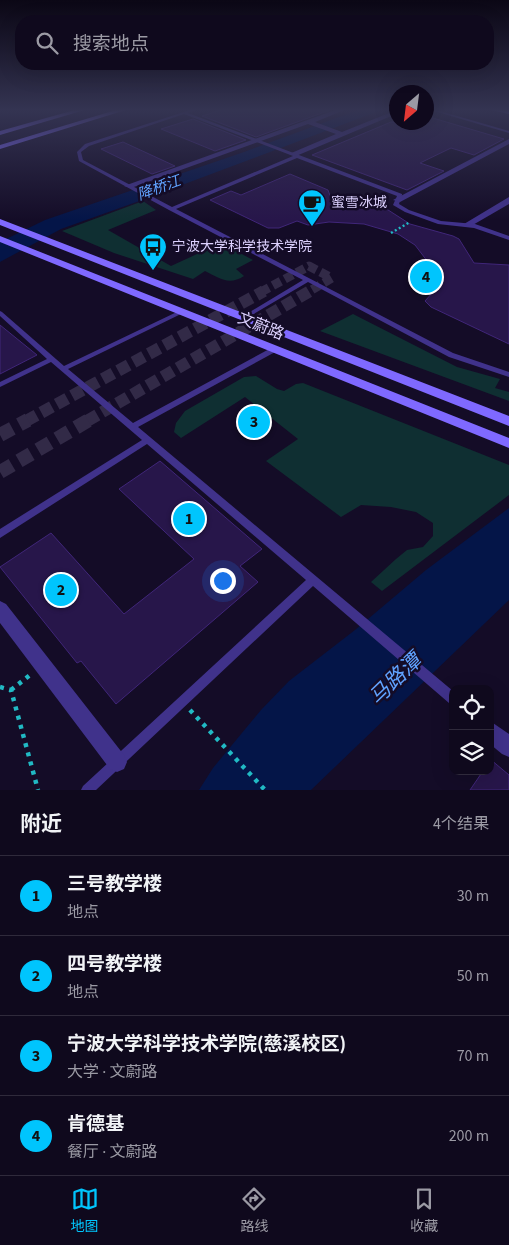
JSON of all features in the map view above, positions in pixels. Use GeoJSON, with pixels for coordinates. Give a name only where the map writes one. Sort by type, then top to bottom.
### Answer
{"type":"FeatureCollection","features":[{"type":"Feature","properties":{"kind":"main road","name":"文蔚路"},"geometry":{"type":"LineString","coordinates":[[0,222],[509,420]]}},
{"type":"Feature","properties":{"kind":"main road","name":"文蔚路"},"geometry":{"type":"LineString","coordinates":[[0,239],[509,443]]}},
{"type":"Feature","properties":{"kind":"street"},"geometry":{"type":"LineString","coordinates":[[129,186],[241,146]]}},
{"type":"Feature","properties":{"kind":"street"},"geometry":{"type":"LineString","coordinates":[[295,155],[315,146]]}},
{"type":"Feature","properties":{"kind":"street"},"geometry":{"type":"LineString","coordinates":[[397,200],[500,146]]}},
{"type":"Feature","properties":{"kind":"street"},"geometry":{"type":"LineString","coordinates":[[468,224],[509,200]]}},
{"type":"Feature","properties":{"kind":"street"},"geometry":{"type":"LineString","coordinates":[[0,609],[117,762]]}},
{"type":"Feature","properties":{"kind":"street"},"geometry":{"type":"LineString","coordinates":[[494,734],[509,747]]}},
{"type":"Feature","properties":{"kind":"lane"},"geometry":{"type":"LineString","coordinates":[[85,146],[79,152],[81,161],[451,355],[509,375]]}},
{"type":"Feature","properties":{"kind":"lane"},"geometry":{"type":"LineString","coordinates":[[272,146],[400,195],[396,204],[420,216],[440,223],[468,224],[509,238]]}},
{"type":"Feature","properties":{"kind":"lane"},"geometry":{"type":"LineString","coordinates":[[171,209],[295,155]]}},
{"type":"Feature","properties":{"kind":"lane"},"geometry":{"type":"LineString","coordinates":[[244,317],[307,280]]}},
{"type":"Feature","properties":{"kind":"lane"},"geometry":{"type":"LineString","coordinates":[[63,369],[182,312]]}},
{"type":"Feature","properties":{"kind":"lane"},"geometry":{"type":"LineString","coordinates":[[0,313],[63,369],[449,696]]}},
{"type":"Feature","properties":{"kind":"lane"},"geometry":{"type":"LineString","coordinates":[[132,427],[275,349]]}},
{"type":"Feature","properties":{"kind":"lane"},"geometry":{"type":"LineString","coordinates":[[0,385],[52,359]]}},
{"type":"Feature","properties":{"kind":"lane"},"geometry":{"type":"LineString","coordinates":[[0,534],[148,440]]}},
{"type":"Feature","properties":{"kind":"lane"},"geometry":{"type":"LineString","coordinates":[[87,790],[313,580]]}},
{"type":"Feature","properties":{"kind":"path"},"geometry":{"type":"LineString","coordinates":[[391,233],[420,216]]}},
{"type":"Feature","properties":{"kind":"path"},"geometry":{"type":"LineString","coordinates":[[12,690],[43,665]]}},
{"type":"Feature","properties":{"kind":"path"},"geometry":{"type":"LineString","coordinates":[[0,687],[12,690]]}},
{"type":"Feature","properties":{"kind":"path"},"geometry":{"type":"LineString","coordinates":[[12,690],[38,790]]}},
{"type":"Feature","properties":{"kind":"path"},"geometry":{"type":"LineString","coordinates":[[182,702],[265,790]]}},
{"type":"Feature","properties":{"kind":"green space"},"geometry":{"type":"Polygon","coordinates":[[[143,201],[156,210],[108,230],[171,266],[221,243],[253,260],[236,269],[244,276],[229,281],[205,271],[193,279],[114,253],[62,231],[143,201]]]}},
{"type":"Feature","properties":{"kind":"green space"},"geometry":{"type":"Polygon","coordinates":[[[353,314],[457,367],[500,379],[495,388],[509,392],[509,401],[320,331],[353,314]]]}},
{"type":"Feature","properties":{"kind":"green space"},"geometry":{"type":"Polygon","coordinates":[[[256,376],[277,389],[284,391],[296,384],[303,383],[509,465],[509,495],[382,591],[371,582],[407,550],[423,547],[433,536],[433,523],[416,512],[391,507],[361,505],[341,517],[266,461],[298,439],[245,397],[181,438],[174,432],[176,423],[185,411],[244,377],[256,376]]]}},
{"type":"Feature","properties":{"kind":"water","name":"降桥江"},"geometry":{"type":"Polygon","coordinates":[[[261,146],[286,146],[61,229],[0,262],[0,242],[45,220],[261,146]]]}},
{"type":"Feature","properties":{"kind":"water","name":"马路潭"},"geometry":{"type":"Polygon","coordinates":[[[509,508],[509,600],[311,790],[199,790],[213,768],[261,710],[289,681],[355,630],[426,570],[509,508]]]}},
{"type":"Feature","properties":{"kind":"building"},"geometry":{"type":"Polygon","coordinates":[[[111,146],[131,146],[175,166],[152,174],[101,149],[111,146]]]}},
{"type":"Feature","properties":{"kind":"building"},"geometry":{"type":"Polygon","coordinates":[[[202,146],[229,146],[215,151],[202,146]]]}},
{"type":"Feature","properties":{"kind":"building"},"geometry":{"type":"Polygon","coordinates":[[[334,146],[491,146],[474,155],[451,148],[420,163],[444,171],[407,190],[312,155],[334,146]]]}},
{"type":"Feature","properties":{"kind":"building"},"geometry":{"type":"Polygon","coordinates":[[[290,174],[328,190],[333,204],[385,208],[410,224],[453,236],[459,239],[474,263],[509,265],[509,344],[431,307],[425,301],[433,292],[427,279],[431,266],[415,245],[398,234],[364,224],[329,222],[308,225],[297,221],[279,228],[268,228],[210,200],[231,191],[241,195],[290,174]]]}},
{"type":"Feature","properties":{"kind":"building"},"geometry":{"type":"Polygon","coordinates":[[[0,325],[37,355],[0,374],[0,325]]]}},
{"type":"Feature","properties":{"kind":"building"},"geometry":{"type":"Polygon","coordinates":[[[160,461],[262,549],[240,566],[258,582],[116,704],[81,661],[77,663],[0,567],[51,533],[124,614],[194,559],[119,489],[160,461]]]}},
{"type":"Feature","properties":{"kind":"building"},"geometry":{"type":"Polygon","coordinates":[[[494,762],[509,775],[509,790],[470,790],[480,775],[494,775],[494,762]]]}},
{"type":"Feature","properties":{"kind":"tunnel"},"geometry":{"type":"LineString","coordinates":[[261,292],[309,266],[332,278],[308,292]]}},
{"type":"Feature","properties":{"kind":"tunnel"},"geometry":{"type":"LineString","coordinates":[[26,421],[264,291]]}},
{"type":"Feature","properties":{"kind":"tunnel"},"geometry":{"type":"LineString","coordinates":[[87,421],[310,291]]}},
{"type":"Feature","properties":{"kind":"tunnel"},"geometry":{"type":"LineString","coordinates":[[0,435],[28,420]]}},
{"type":"Feature","properties":{"kind":"tunnel"},"geometry":{"type":"LineString","coordinates":[[0,472],[89,420]]}},
{"type":"Feature","properties":{"kind":"place","name":"蜜雪冰城"},"geometry":{"type":"Point","coordinates":[312,227]}},
{"type":"Feature","properties":{"kind":"place","name":"宁波大学科学技术学院"},"geometry":{"type":"Point","coordinates":[153,271]}},
{"type":"Feature","properties":{"kind":"place","name":"肯德基"},"geometry":{"type":"Point","coordinates":[426,277]}},
{"type":"Feature","properties":{"kind":"place","name":"宁波大学科学技术学院(慈溪校区)"},"geometry":{"type":"Point","coordinates":[254,422]}},
{"type":"Feature","properties":{"kind":"place","name":"三号教学楼"},"geometry":{"type":"Point","coordinates":[189,519]}},
{"type":"Feature","properties":{"kind":"place","name":"四号教学楼"},"geometry":{"type":"Point","coordinates":[61,590]}}]}
